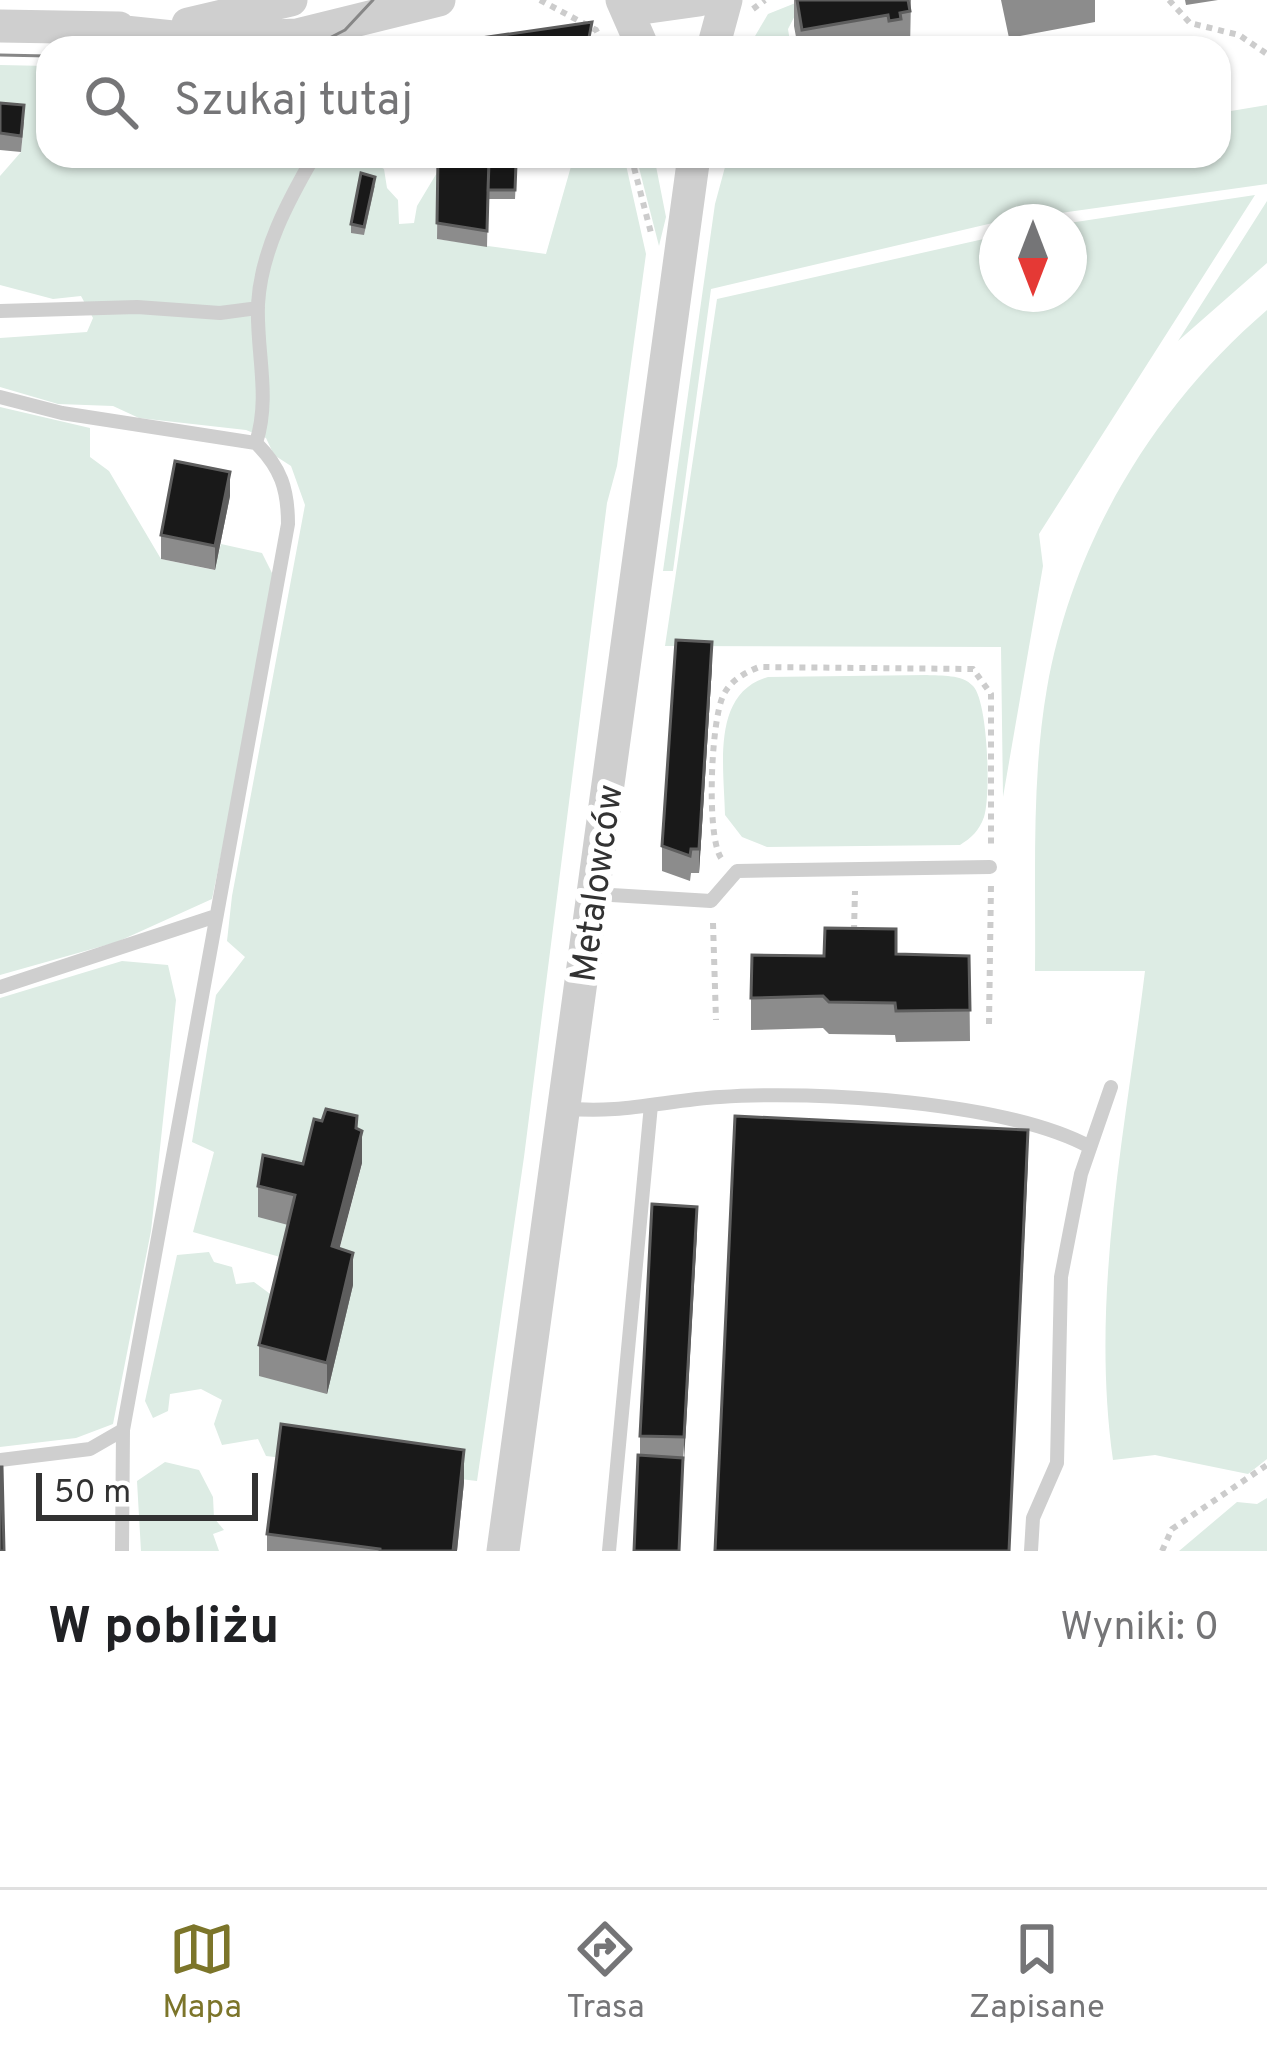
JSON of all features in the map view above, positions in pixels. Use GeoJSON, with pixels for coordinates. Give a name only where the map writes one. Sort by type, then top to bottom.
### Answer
{"type":"FeatureCollection","features":[{"type":"Feature","properties":{"kind":"street"},"geometry":{"type":"LineString","coordinates":[[0,26],[201,24],[291,0]]}},
{"type":"Feature","properties":{"kind":"street"},"geometry":{"type":"LineString","coordinates":[[271,36],[297,35],[439,0]]}},
{"type":"Feature","properties":{"kind":"street"},"geometry":{"type":"LineString","coordinates":[[624,0],[649,7],[699,0]]}},
{"type":"Feature","properties":{"kind":"street"},"geometry":{"type":"LineString","coordinates":[[624,0],[639,36]]}},
{"type":"Feature","properties":{"kind":"street"},"geometry":{"type":"LineString","coordinates":[[716,36],[726,0]]}},
{"type":"Feature","properties":{"kind":"street"},"geometry":{"type":"LineString","coordinates":[[96,28],[166,36]]}},
{"type":"Feature","properties":{"kind":"street"},"geometry":{"type":"LineString","coordinates":[[673,168],[684,215]]}},
{"type":"Feature","properties":{"kind":"street","name":"Metalowców"},"geometry":{"type":"LineString","coordinates":[[503,1551],[692,168]]}},
{"type":"Feature","properties":{"kind":"lane"},"geometry":{"type":"LineString","coordinates":[[256,443],[265,393],[258,308],[262,268],[308,168]]}},
{"type":"Feature","properties":{"kind":"lane"},"geometry":{"type":"LineString","coordinates":[[0,311],[137,307],[220,313],[258,308]]}},
{"type":"Feature","properties":{"kind":"lane"},"geometry":{"type":"LineString","coordinates":[[0,397],[62,412],[256,443],[274,462],[288,492],[288,524],[123,1430],[122,1551]]}},
{"type":"Feature","properties":{"kind":"lane"},"geometry":{"type":"LineString","coordinates":[[594,894],[710,901],[737,871],[990,867]]}},
{"type":"Feature","properties":{"kind":"lane"},"geometry":{"type":"LineString","coordinates":[[0,987],[217,916]]}},
{"type":"Feature","properties":{"kind":"lane"},"geometry":{"type":"LineString","coordinates":[[1031,1551],[1033,1518],[1057,1463],[1058,1299],[1090,1147],[1111,1087]]}},
{"type":"Feature","properties":{"kind":"lane"},"geometry":{"type":"LineString","coordinates":[[564,1108],[612,1111],[743,1096],[935,1107],[1019,1120],[1090,1147]]}},
{"type":"Feature","properties":{"kind":"lane"},"geometry":{"type":"LineString","coordinates":[[609,1551],[651,1106]]}},
{"type":"Feature","properties":{"kind":"lane"},"geometry":{"type":"LineString","coordinates":[[0,1460],[90,1449],[123,1430]]}},
{"type":"Feature","properties":{"kind":"path"},"geometry":{"type":"LineString","coordinates":[[540,0],[596,29],[599,36]]}},
{"type":"Feature","properties":{"kind":"path"},"geometry":{"type":"LineString","coordinates":[[1169,0],[1190,23],[1239,35],[1267,54]]}},
{"type":"Feature","properties":{"kind":"path"},"geometry":{"type":"LineString","coordinates":[[634,168],[654,248]]}},
{"type":"Feature","properties":{"kind":"path"},"geometry":{"type":"LineString","coordinates":[[737,871],[723,861],[712,831],[720,710],[734,682],[759,667],[973,669],[991,694],[989,1024]]}},
{"type":"Feature","properties":{"kind":"path"},"geometry":{"type":"LineString","coordinates":[[854,947],[855,869]]}},
{"type":"Feature","properties":{"kind":"path"},"geometry":{"type":"LineString","coordinates":[[710,901],[716,1020]]}},
{"type":"Feature","properties":{"kind":"path"},"geometry":{"type":"LineString","coordinates":[[1162,1551],[1172,1529],[1267,1465]]}},
{"type":"Feature","properties":{"kind":"shaded area"},"geometry":{"type":"Polygon","coordinates":[[[803,0],[789,36],[755,36],[768,14],[803,0]]]}},
{"type":"Feature","properties":{"kind":"shaded area"},"geometry":{"type":"Polygon","coordinates":[[[0,65],[36,66],[36,168],[382,168],[387,188],[398,200],[399,224],[414,223],[417,206],[438,171],[437,239],[546,254],[571,168],[627,168],[646,254],[617,466],[607,503],[524,1157],[477,1481],[266,1456],[258,1439],[222,1445],[214,1424],[222,1400],[201,1389],[170,1394],[168,1411],[153,1418],[145,1401],[177,1255],[209,1252],[214,1262],[232,1267],[236,1284],[254,1282],[277,1299],[332,1277],[362,1164],[356,1160],[295,1227],[287,1259],[193,1232],[214,1152],[192,1142],[216,995],[245,957],[227,941],[232,896],[305,505],[291,466],[274,455],[266,438],[246,430],[139,418],[113,406],[58,404],[0,387],[0,338],[87,332],[93,318],[81,296],[53,299],[0,285],[0,176],[21,152],[24,122],[0,119],[0,65]]]}},
{"type":"Feature","properties":{"kind":"shaded area"},"geometry":{"type":"Polygon","coordinates":[[[1267,105],[1267,184],[1087,209],[1087,204],[979,204],[979,226],[711,289],[673,571],[663,571],[715,204],[725,168],[1231,168],[1231,111],[1267,105]]]}},
{"type":"Feature","properties":{"kind":"shaded area"},"geometry":{"type":"Polygon","coordinates":[[[639,168],[656,168],[666,217],[659,246],[639,168]]]}},
{"type":"Feature","properties":{"kind":"shaded area"},"geometry":{"type":"Polygon","coordinates":[[[1255,195],[1039,534],[1043,566],[1003,797],[1001,647],[665,646],[717,299],[979,240],[979,312],[1087,312],[1087,220],[1255,195]]]}},
{"type":"Feature","properties":{"kind":"shaded area"},"geometry":{"type":"Polygon","coordinates":[[[1267,201],[1267,263],[1178,341],[1267,201]]]}},
{"type":"Feature","properties":{"kind":"shaded area"},"geometry":{"type":"Polygon","coordinates":[[[1267,310],[1267,1459],[1248,1474],[1155,1455],[1113,1460],[1105,1337],[1108,1276],[1145,971],[1035,971],[1035,829],[1047,688],[1076,581],[1098,529],[1155,433],[1226,348],[1267,310]]]}},
{"type":"Feature","properties":{"kind":"shaded area"},"geometry":{"type":"Polygon","coordinates":[[[0,407],[90,428],[90,457],[109,471],[161,559],[214,570],[221,544],[262,553],[277,583],[212,899],[117,942],[0,975],[0,407]]]}},
{"type":"Feature","properties":{"kind":"shaded area"},"geometry":{"type":"Polygon","coordinates":[[[927,675],[963,679],[978,695],[987,749],[987,790],[984,817],[971,837],[960,845],[767,847],[742,837],[725,815],[723,754],[729,715],[750,686],[768,677],[927,675]]]}},
{"type":"Feature","properties":{"kind":"shaded area"},"geometry":{"type":"Polygon","coordinates":[[[122,961],[168,965],[176,1000],[151,1231],[113,1424],[76,1438],[0,1447],[0,998],[122,961]]]}},
{"type":"Feature","properties":{"kind":"shaded area"},"geometry":{"type":"Polygon","coordinates":[[[165,1462],[199,1470],[213,1497],[214,1518],[224,1530],[213,1534],[219,1551],[141,1551],[137,1481],[165,1462]]]}},
{"type":"Feature","properties":{"kind":"shaded area"},"geometry":{"type":"Polygon","coordinates":[[[1267,1498],[1267,1551],[1179,1551],[1237,1502],[1257,1504],[1267,1498]]]}},
{"type":"Feature","properties":{"kind":"building"},"geometry":{"type":"Polygon","coordinates":[[[797,0],[908,0],[910,11],[900,13],[901,19],[889,21],[888,15],[802,30],[797,0]]]}},
{"type":"Feature","properties":{"kind":"building"},"geometry":{"type":"Polygon","coordinates":[[[592,22],[589,36],[495,36],[592,22]]]}},
{"type":"Feature","properties":{"kind":"building"},"geometry":{"type":"Polygon","coordinates":[[[0,103],[24,105],[21,136],[0,133],[0,103]]]}},
{"type":"Feature","properties":{"kind":"building"},"geometry":{"type":"Polygon","coordinates":[[[438,168],[489,168],[487,231],[437,223],[438,168]]]}},
{"type":"Feature","properties":{"kind":"building"},"geometry":{"type":"Polygon","coordinates":[[[489,168],[516,168],[515,190],[488,190],[489,168]]]}},
{"type":"Feature","properties":{"kind":"building"},"geometry":{"type":"Polygon","coordinates":[[[361,173],[375,177],[364,227],[351,224],[361,173]]]}},
{"type":"Feature","properties":{"kind":"building"},"geometry":{"type":"Polygon","coordinates":[[[175,461],[230,472],[215,546],[161,535],[175,461]]]}},
{"type":"Feature","properties":{"kind":"building"},"geometry":{"type":"Polygon","coordinates":[[[676,640],[712,642],[699,849],[691,849],[690,856],[662,846],[676,640]]]}},
{"type":"Feature","properties":{"kind":"building"},"geometry":{"type":"Polygon","coordinates":[[[825,928],[896,929],[896,954],[969,956],[970,1010],[896,1011],[895,1003],[829,1002],[823,996],[751,998],[752,955],[824,956],[825,928]]]}},
{"type":"Feature","properties":{"kind":"building"},"geometry":{"type":"Polygon","coordinates":[[[326,1109],[357,1116],[356,1128],[362,1131],[332,1246],[353,1253],[327,1363],[259,1345],[295,1195],[258,1186],[263,1155],[303,1164],[314,1119],[322,1121],[326,1109]]]}},
{"type":"Feature","properties":{"kind":"building"},"geometry":{"type":"Polygon","coordinates":[[[735,1116],[1028,1130],[1009,1551],[715,1551],[735,1116]]]}},
{"type":"Feature","properties":{"kind":"building"},"geometry":{"type":"Polygon","coordinates":[[[652,1204],[697,1207],[684,1437],[640,1436],[652,1204]]]}},
{"type":"Feature","properties":{"kind":"building"},"geometry":{"type":"Polygon","coordinates":[[[281,1424],[464,1450],[453,1551],[380,1551],[267,1534],[281,1424]]]}},
{"type":"Feature","properties":{"kind":"building"},"geometry":{"type":"Polygon","coordinates":[[[638,1455],[683,1458],[679,1551],[634,1551],[638,1455]]]}},
{"type":"Feature","properties":{"kind":"building"},"geometry":{"type":"Polygon","coordinates":[[[2,1467],[4,1551],[0,1551],[2,1467]]]}},
{"type":"Feature","properties":{"kind":"tram line"},"geometry":{"type":"LineString","coordinates":[[333,36],[373,0]]}},
{"type":"Feature","properties":{"kind":"tram line"},"geometry":{"type":"LineString","coordinates":[[0,55],[36,56]]}}]}
